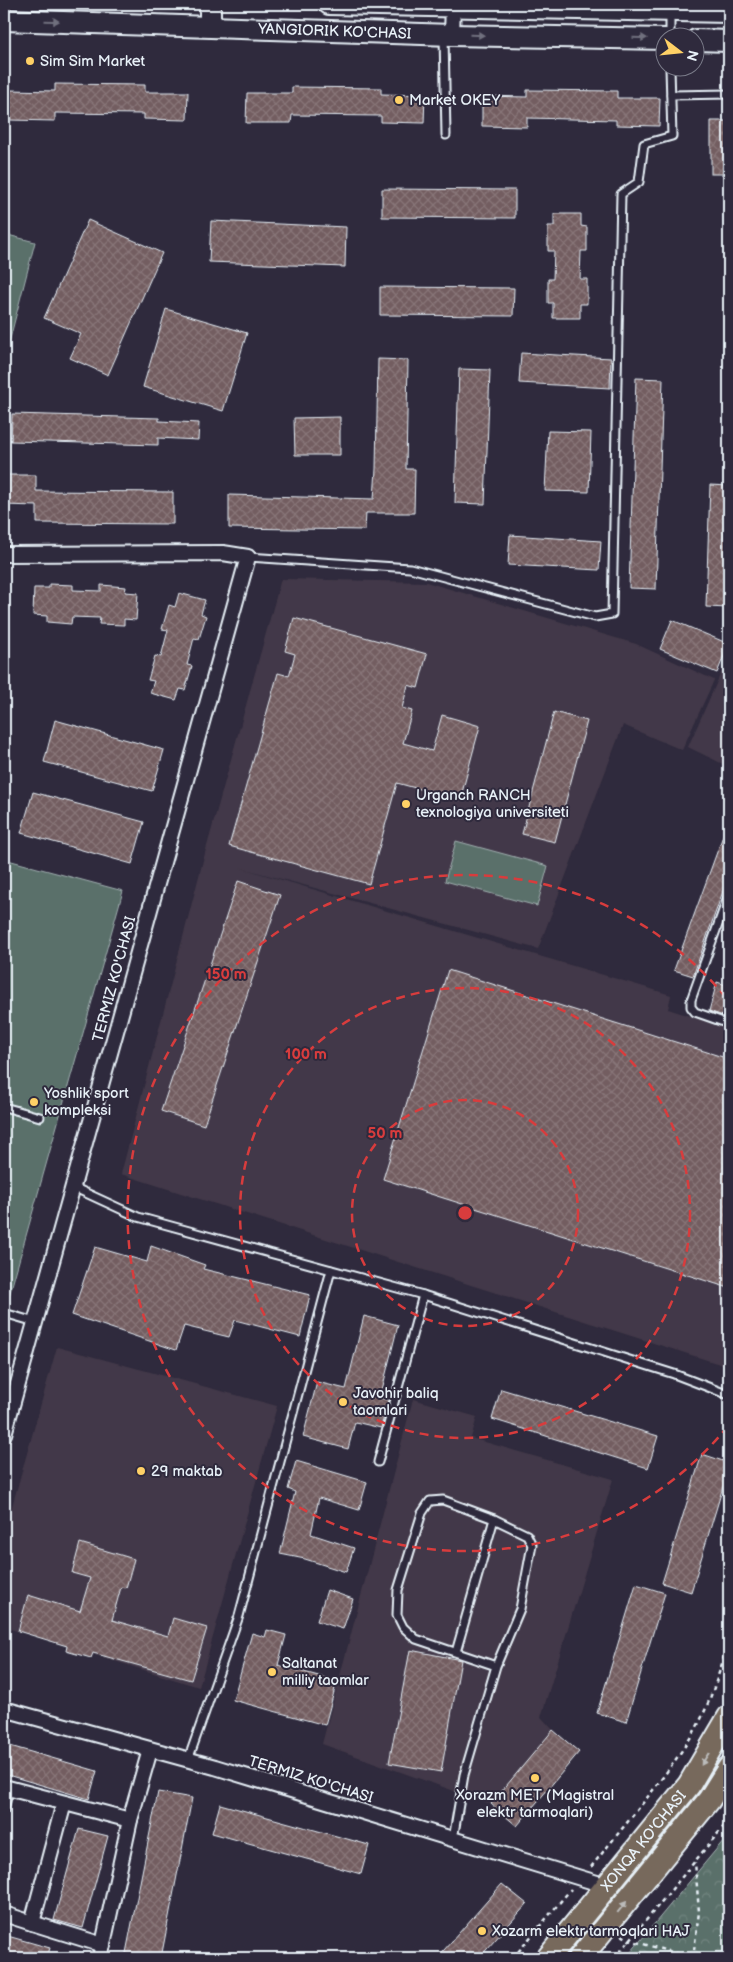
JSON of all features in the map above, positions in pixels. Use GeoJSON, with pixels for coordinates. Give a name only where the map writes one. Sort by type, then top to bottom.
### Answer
{"type":"FeatureCollection","features":[{"type":"Feature","properties":{"kind":"main road"},"geometry":{"type":"LineString","coordinates":[[210,4],[210,26]]}},
{"type":"Feature","properties":{"kind":"main road","name":"YANGIORIK KO'CHASI"},"geometry":{"type":"LineString","coordinates":[[329,4],[729,12]]}},
{"type":"Feature","properties":{"kind":"main road","name":"YANGIORIK KO'CHASI"},"geometry":{"type":"LineString","coordinates":[[4,20],[656,39]]}},
{"type":"Feature","properties":{"kind":"main road"},"geometry":{"type":"LineString","coordinates":[[706,40],[729,41]]}},
{"type":"Feature","properties":{"kind":"main road","name":"XONQA KO'CHASI"},"geometry":{"type":"LineString","coordinates":[[548,1958],[689,1785],[729,1717]]}},
{"type":"Feature","properties":{"kind":"main road","name":"XONQA KO'CHASI"},"geometry":{"type":"LineString","coordinates":[[580,1958],[709,1800],[729,1768]]}},
{"type":"Feature","properties":{"kind":"street"},"geometry":{"type":"LineString","coordinates":[[448,34],[453,5]]}},
{"type":"Feature","properties":{"kind":"street"},"geometry":{"type":"LineString","coordinates":[[4,554],[223,553],[248,557]]}},
{"type":"Feature","properties":{"kind":"street","name":"TERMIZ KO'CHASI"},"geometry":{"type":"LineString","coordinates":[[4,1434],[248,557]]}},
{"type":"Feature","properties":{"kind":"street","name":"TERMIZ KO'CHASI"},"geometry":{"type":"LineString","coordinates":[[4,1709],[188,1760],[607,1886]]}},
{"type":"Feature","properties":{"kind":"street"},"geometry":{"type":"LineString","coordinates":[[4,1914],[32,1922],[102,1951],[130,1820],[150,1750]]}},
{"type":"Feature","properties":{"kind":"street"},"geometry":{"type":"LineString","coordinates":[[6,1787],[130,1820]]}},
{"type":"Feature","properties":{"kind":"street"},"geometry":{"type":"LineString","coordinates":[[32,1922],[64,1803]]}},
{"type":"Feature","properties":{"kind":"lane"},"geometry":{"type":"LineString","coordinates":[[670,11],[670,28]]}},
{"type":"Feature","properties":{"kind":"lane"},"geometry":{"type":"LineString","coordinates":[[446,135],[448,34]]}},
{"type":"Feature","properties":{"kind":"lane"},"geometry":{"type":"LineString","coordinates":[[248,557],[410,568],[595,617],[612,614],[620,194],[639,182],[644,144],[672,136],[670,78]]}},
{"type":"Feature","properties":{"kind":"lane"},"geometry":{"type":"LineString","coordinates":[[671,95],[729,94]]}},
{"type":"Feature","properties":{"kind":"lane"},"geometry":{"type":"LineString","coordinates":[[729,894],[691,1000],[691,1007],[695,1012],[729,1024]]}},
{"type":"Feature","properties":{"kind":"lane"},"geometry":{"type":"LineString","coordinates":[[4,1107],[40,1118]]}},
{"type":"Feature","properties":{"kind":"lane"},"geometry":{"type":"LineString","coordinates":[[73,1187],[138,1217],[423,1295],[674,1374],[729,1395]]}},
{"type":"Feature","properties":{"kind":"lane"},"geometry":{"type":"LineString","coordinates":[[188,1760],[239,1616],[331,1270]]}},
{"type":"Feature","properties":{"kind":"lane"},"geometry":{"type":"LineString","coordinates":[[378,1462],[423,1295]]}},
{"type":"Feature","properties":{"kind":"lane"},"geometry":{"type":"LineString","coordinates":[[4,1313],[35,1322]]}},
{"type":"Feature","properties":{"kind":"lane"},"geometry":{"type":"LineString","coordinates":[[453,1839],[464,1775],[496,1666],[520,1609],[532,1545],[527,1535],[494,1519],[443,1500],[430,1501],[422,1513],[398,1590],[397,1616],[403,1627],[416,1639],[496,1666]]}},
{"type":"Feature","properties":{"kind":"lane"},"geometry":{"type":"LineString","coordinates":[[456,1652],[494,1519]]}},
{"type":"Feature","properties":{"kind":"lane"},"geometry":{"type":"LineString","coordinates":[[4,1810],[6,1787]]}},
{"type":"Feature","properties":{"kind":"path"},"geometry":{"type":"LineString","coordinates":[[513,1958],[560,1900],[581,1879],[645,1802],[694,1731],[710,1697],[729,1642]]}},
{"type":"Feature","properties":{"kind":"path"},"geometry":{"type":"LineString","coordinates":[[615,1958],[729,1820]]}},
{"type":"Feature","properties":{"kind":"path"},"geometry":{"type":"LineString","coordinates":[[629,1940],[693,1958],[699,1912],[695,1862]]}},
{"type":"Feature","properties":{"kind":"shaded area"},"geometry":{"type":"Polygon","coordinates":[[[281,579],[426,582],[636,644],[714,680],[682,750],[623,725],[538,949],[238,867],[671,995],[668,1009],[729,1029],[729,1353],[726,1366],[121,1174],[204,857],[281,579]]]}},
{"type":"Feature","properties":{"kind":"shaded area"},"geometry":{"type":"Polygon","coordinates":[[[729,655],[729,767],[688,747],[729,655]]]}},
{"type":"Feature","properties":{"kind":"shaded area","name":"29 maktab"},"geometry":{"type":"Polygon","coordinates":[[[57,1347],[277,1406],[199,1687],[4,1627],[4,1535],[57,1347]]]}},
{"type":"Feature","properties":{"kind":"shaded area"},"geometry":{"type":"Polygon","coordinates":[[[413,1399],[477,1417],[471,1438],[613,1479],[541,1717],[553,1730],[491,1804],[322,1744],[413,1399]]]}},
{"type":"Feature","properties":{"kind":"green space"},"geometry":{"type":"Polygon","coordinates":[[[4,234],[35,242],[4,362],[4,234]]]}},
{"type":"Feature","properties":{"kind":"green space"},"geometry":{"type":"Polygon","coordinates":[[[456,841],[548,866],[537,906],[445,881],[456,841]]]}},
{"type":"Feature","properties":{"kind":"green space","name":"Yoshlik sport kompleksi"},"geometry":{"type":"Polygon","coordinates":[[[4,859],[123,891],[4,1314],[4,859]]]}},
{"type":"Feature","properties":{"kind":"green space"},"geometry":{"type":"Polygon","coordinates":[[[729,1834],[729,1958],[626,1958],[729,1834]]]}},
{"type":"Feature","properties":{"kind":"building"},"geometry":{"type":"Polygon","coordinates":[[[55,84],[145,85],[145,92],[188,92],[187,120],[144,119],[144,114],[55,113],[55,121],[10,120],[10,90],[55,91],[55,84]]]}},
{"type":"Feature","properties":{"kind":"building"},"geometry":{"type":"Polygon","coordinates":[[[292,87],[381,88],[381,94],[425,95],[424,123],[381,122],[381,116],[292,115],[291,123],[246,123],[247,93],[292,93],[292,87]]]}},
{"type":"Feature","properties":{"kind":"building"},"geometry":{"type":"Polygon","coordinates":[[[527,90],[617,91],[617,98],[660,98],[659,126],[616,125],[616,120],[527,118],[527,127],[482,126],[482,96],[527,97],[527,90]]]}},
{"type":"Feature","properties":{"kind":"building"},"geometry":{"type":"Polygon","coordinates":[[[711,121],[729,121],[729,174],[711,174],[711,121]]]}},
{"type":"Feature","properties":{"kind":"building"},"geometry":{"type":"Polygon","coordinates":[[[382,189],[515,190],[515,218],[382,217],[382,189]]]}},
{"type":"Feature","properties":{"kind":"building"},"geometry":{"type":"Polygon","coordinates":[[[554,214],[581,214],[581,226],[587,227],[587,251],[581,251],[580,279],[587,279],[587,304],[580,304],[580,318],[553,318],[553,303],[548,303],[548,279],[553,279],[554,251],[548,251],[548,226],[554,226],[554,214]]]}},
{"type":"Feature","properties":{"kind":"building"},"geometry":{"type":"Polygon","coordinates":[[[88,220],[162,253],[108,375],[70,358],[81,334],[44,318],[88,220]]]}},
{"type":"Feature","properties":{"kind":"building"},"geometry":{"type":"Polygon","coordinates":[[[211,221],[346,227],[345,267],[209,262],[211,221]]]}},
{"type":"Feature","properties":{"kind":"building"},"geometry":{"type":"Polygon","coordinates":[[[380,287],[514,288],[513,316],[380,315],[380,287]]]}},
{"type":"Feature","properties":{"kind":"building"},"geometry":{"type":"Polygon","coordinates":[[[166,309],[247,333],[223,411],[143,387],[166,309]]]}},
{"type":"Feature","properties":{"kind":"building"},"geometry":{"type":"Polygon","coordinates":[[[521,353],[611,358],[610,388],[519,383],[521,353]]]}},
{"type":"Feature","properties":{"kind":"building"},"geometry":{"type":"Polygon","coordinates":[[[378,359],[408,360],[406,469],[415,469],[414,513],[366,513],[365,530],[229,528],[229,495],[374,499],[378,359]]]}},
{"type":"Feature","properties":{"kind":"building"},"geometry":{"type":"Polygon","coordinates":[[[459,369],[490,370],[485,504],[455,503],[459,369]]]}},
{"type":"Feature","properties":{"kind":"building"},"geometry":{"type":"Polygon","coordinates":[[[636,378],[663,379],[656,589],[629,588],[636,378]]]}},
{"type":"Feature","properties":{"kind":"building"},"geometry":{"type":"Polygon","coordinates":[[[12,414],[159,418],[159,421],[199,423],[198,440],[158,438],[158,445],[11,441],[12,414]]]}},
{"type":"Feature","properties":{"kind":"building"},"geometry":{"type":"Polygon","coordinates":[[[340,417],[340,455],[295,455],[294,418],[340,417]]]}},
{"type":"Feature","properties":{"kind":"building"},"geometry":{"type":"Polygon","coordinates":[[[548,431],[591,432],[589,492],[545,491],[548,431]]]}},
{"type":"Feature","properties":{"kind":"building"},"geometry":{"type":"Polygon","coordinates":[[[4,475],[36,475],[36,491],[173,492],[173,524],[37,523],[37,506],[4,505],[4,475]]]}},
{"type":"Feature","properties":{"kind":"building"},"geometry":{"type":"Polygon","coordinates":[[[710,485],[729,486],[729,608],[706,607],[710,485]]]}},
{"type":"Feature","properties":{"kind":"building"},"geometry":{"type":"Polygon","coordinates":[[[510,535],[601,541],[599,570],[508,565],[510,535]]]}},
{"type":"Feature","properties":{"kind":"building"},"geometry":{"type":"Polygon","coordinates":[[[49,584],[73,585],[73,590],[101,591],[101,585],[126,587],[125,592],[138,593],[136,620],[124,619],[124,625],[99,624],[100,618],[72,617],[71,624],[47,622],[47,616],[33,615],[34,588],[49,588],[49,584]]]}},
{"type":"Feature","properties":{"kind":"building"},"geometry":{"type":"Polygon","coordinates":[[[179,593],[205,600],[201,614],[206,616],[199,639],[194,638],[187,665],[192,666],[185,690],[180,689],[176,700],[150,693],[154,681],[148,680],[155,656],[161,657],[168,630],[162,629],[169,605],[175,607],[179,593]]]}},
{"type":"Feature","properties":{"kind":"building"},"geometry":{"type":"Polygon","coordinates":[[[294,618],[427,654],[418,688],[408,685],[402,708],[412,711],[403,743],[432,751],[442,715],[480,726],[460,800],[397,783],[369,884],[229,846],[278,673],[289,676],[295,654],[285,651],[294,618]]]}},
{"type":"Feature","properties":{"kind":"building"},"geometry":{"type":"Polygon","coordinates":[[[672,620],[729,644],[717,673],[660,649],[672,620]]]}},
{"type":"Feature","properties":{"kind":"building"},"geometry":{"type":"Polygon","coordinates":[[[554,712],[587,721],[555,842],[522,834],[554,712]]]}},
{"type":"Feature","properties":{"kind":"building"},"geometry":{"type":"Polygon","coordinates":[[[55,720],[164,750],[152,791],[44,762],[55,720]]]}},
{"type":"Feature","properties":{"kind":"building"},"geometry":{"type":"Polygon","coordinates":[[[33,792],[144,822],[132,864],[21,833],[33,792]]]}},
{"type":"Feature","properties":{"kind":"building"},"geometry":{"type":"Polygon","coordinates":[[[728,822],[729,874],[693,976],[674,970],[728,822]]]}},
{"type":"Feature","properties":{"kind":"building"},"geometry":{"type":"Polygon","coordinates":[[[238,881],[280,895],[204,1125],[161,1111],[238,881]]]}},
{"type":"Feature","properties":{"kind":"building"},"geometry":{"type":"Polygon","coordinates":[[[448,970],[729,1059],[729,1288],[383,1179],[448,970]]]}},
{"type":"Feature","properties":{"kind":"building"},"geometry":{"type":"Polygon","coordinates":[[[717,982],[729,986],[729,1018],[709,1011],[717,982]]]}},
{"type":"Feature","properties":{"kind":"building"},"geometry":{"type":"Polygon","coordinates":[[[151,1246],[205,1265],[203,1269],[310,1295],[300,1337],[235,1320],[229,1337],[184,1326],[176,1350],[72,1315],[95,1247],[147,1262],[151,1246]]]}},
{"type":"Feature","properties":{"kind":"building"},"geometry":{"type":"Polygon","coordinates":[[[364,1316],[398,1325],[380,1398],[388,1400],[381,1428],[355,1422],[348,1449],[303,1437],[317,1382],[346,1389],[364,1316]]]}},
{"type":"Feature","properties":{"kind":"building"},"geometry":{"type":"Polygon","coordinates":[[[501,1389],[658,1436],[648,1468],[492,1419],[501,1389]]]}},
{"type":"Feature","properties":{"kind":"building"},"geometry":{"type":"Polygon","coordinates":[[[702,1454],[729,1463],[729,1467],[691,1592],[662,1583],[702,1454]]]}},
{"type":"Feature","properties":{"kind":"building"},"geometry":{"type":"Polygon","coordinates":[[[296,1461],[367,1482],[359,1510],[319,1498],[311,1534],[354,1548],[346,1572],[305,1559],[280,1554],[295,1492],[288,1489],[296,1461]]]}},
{"type":"Feature","properties":{"kind":"building"},"geometry":{"type":"Polygon","coordinates":[[[80,1543],[134,1559],[126,1588],[121,1587],[112,1620],[168,1636],[173,1618],[207,1628],[191,1680],[93,1653],[91,1658],[66,1651],[67,1646],[18,1631],[28,1595],[80,1611],[90,1578],[72,1573],[80,1543]]]}},
{"type":"Feature","properties":{"kind":"building"},"geometry":{"type":"Polygon","coordinates":[[[636,1584],[665,1593],[626,1722],[597,1713],[636,1584]]]}},
{"type":"Feature","properties":{"kind":"building"},"geometry":{"type":"Polygon","coordinates":[[[327,1590],[353,1599],[343,1629],[317,1621],[327,1590]]]}},
{"type":"Feature","properties":{"kind":"building","name":"Saltanat milliy taomlar"},"geometry":{"type":"Polygon","coordinates":[[[267,1630],[286,1635],[278,1665],[337,1681],[325,1725],[233,1700],[252,1633],[265,1637],[267,1630]]]}},
{"type":"Feature","properties":{"kind":"building"},"geometry":{"type":"Polygon","coordinates":[[[410,1650],[461,1660],[441,1772],[389,1763],[410,1650]]]}},
{"type":"Feature","properties":{"kind":"building","name":"Xorazm MET (Magistral elektr tarmoqlari)"},"geometry":{"type":"Polygon","coordinates":[[[553,1730],[579,1752],[517,1826],[491,1804],[553,1730]]]}},
{"type":"Feature","properties":{"kind":"building"},"geometry":{"type":"Polygon","coordinates":[[[10,1746],[97,1771],[89,1799],[4,1774],[10,1746]]]}},
{"type":"Feature","properties":{"kind":"building"},"geometry":{"type":"Polygon","coordinates":[[[158,1792],[192,1798],[161,1958],[125,1958],[158,1792]]]}},
{"type":"Feature","properties":{"kind":"building"},"geometry":{"type":"Polygon","coordinates":[[[220,1804],[369,1845],[361,1874],[212,1833],[220,1804]]]}},
{"type":"Feature","properties":{"kind":"building"},"geometry":{"type":"Polygon","coordinates":[[[79,1829],[108,1836],[83,1928],[54,1920],[79,1829]]]}},
{"type":"Feature","properties":{"kind":"building","name":"Xozarm elektr tarmoqlari HAJ"},"geometry":{"type":"Polygon","coordinates":[[[502,1884],[527,1904],[479,1958],[437,1958],[502,1884]]]}},
{"type":"Feature","properties":{"kind":"building"},"geometry":{"type":"Polygon","coordinates":[[[4,1935],[50,1948],[47,1958],[4,1958],[4,1935]]]}},
{"type":"Feature","properties":{"kind":"place","name":"Sim Sim Market"},"geometry":{"type":"Point","coordinates":[30,61]}},
{"type":"Feature","properties":{"kind":"place","name":"Market OKEY"},"geometry":{"type":"Point","coordinates":[399,100]}},
{"type":"Feature","properties":{"kind":"place","name":"Urganch RANCH texnologiya universiteti"},"geometry":{"type":"Point","coordinates":[406,804]}},
{"type":"Feature","properties":{"kind":"place","name":"Yoshlik sport kompleksi"},"geometry":{"type":"Point","coordinates":[34,1102]}},
{"type":"Feature","properties":{"kind":"place","name":"Javohir baliq taomlari"},"geometry":{"type":"Point","coordinates":[343,1402]}},
{"type":"Feature","properties":{"kind":"place","name":"29 maktab"},"geometry":{"type":"Point","coordinates":[141,1471]}},
{"type":"Feature","properties":{"kind":"place","name":"Saltanat milliy taomlar"},"geometry":{"type":"Point","coordinates":[272,1672]}},
{"type":"Feature","properties":{"kind":"place","name":"Xorazm MET (Magistral elektr tarmoqlari)"},"geometry":{"type":"Point","coordinates":[535,1778]}},
{"type":"Feature","properties":{"kind":"place","name":"Xozarm elektr tarmoqlari HAJ"},"geometry":{"type":"Point","coordinates":[482,1931]}}]}
